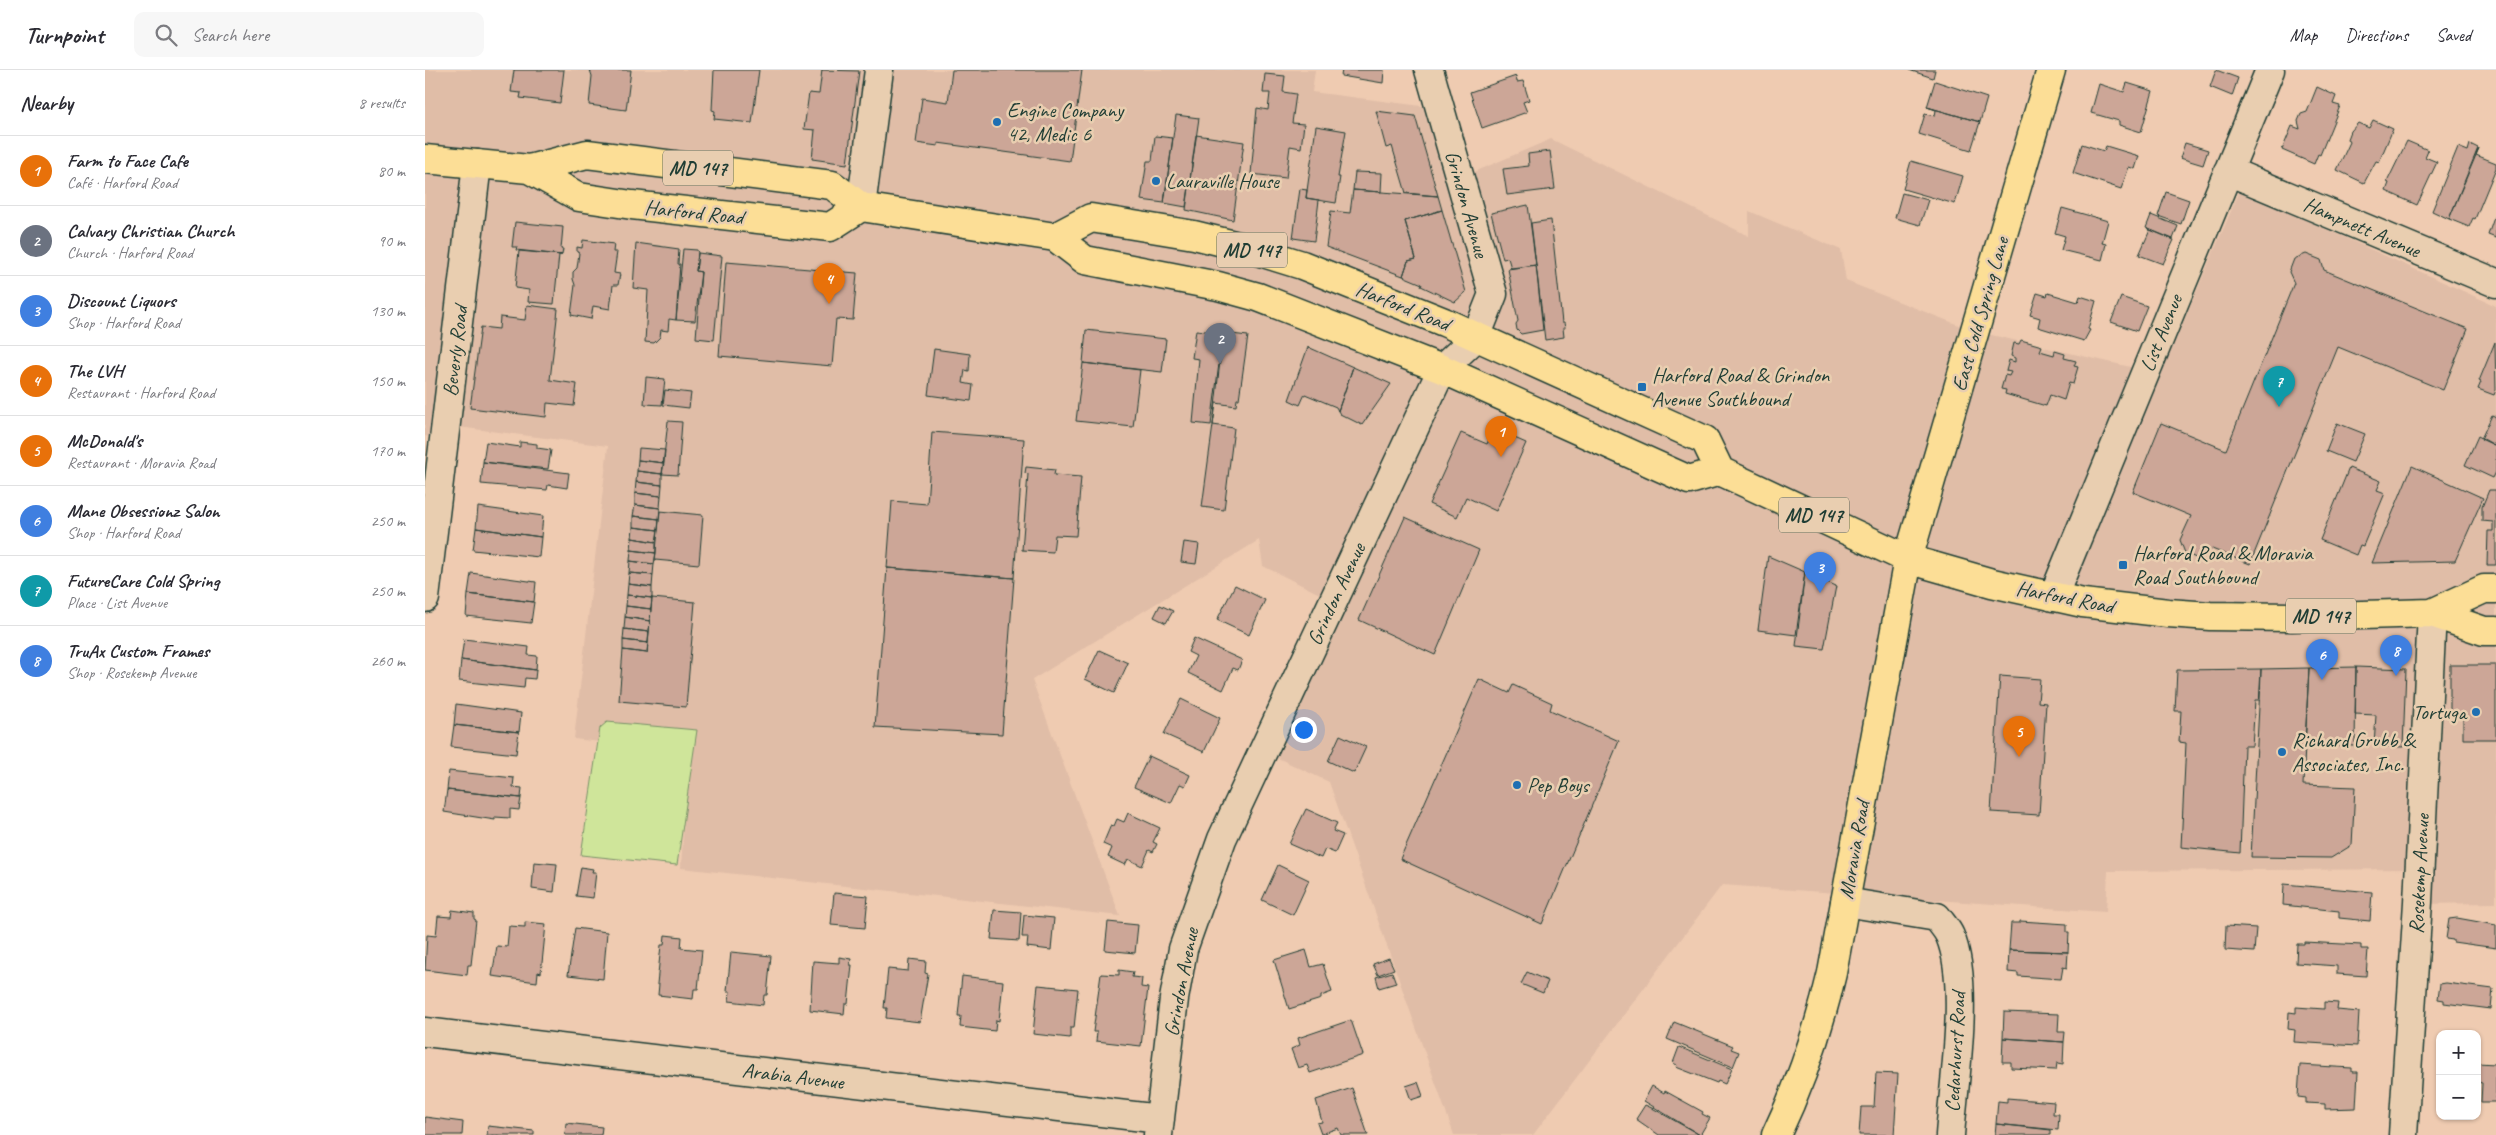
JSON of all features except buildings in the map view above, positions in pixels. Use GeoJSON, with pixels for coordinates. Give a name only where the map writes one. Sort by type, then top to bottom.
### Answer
{"type":"FeatureCollection","features":[{"type":"Feature","properties":{"kind":"main road","name":"East Cold Spring Lane"},"geometry":{"type":"LineString","coordinates":[[1908,558],[2051,70]]}},
{"type":"Feature","properties":{"kind":"main road","name":"Harford Road"},"geometry":{"type":"LineString","coordinates":[[425,159],[529,169],[587,154],[832,185],[861,207],[1055,237],[1085,260],[1218,286],[1258,297],[1442,369],[1689,480],[1720,471]]}},
{"type":"Feature","properties":{"kind":"main road","name":"Harford Road"},"geometry":{"type":"LineString","coordinates":[[529,169],[579,197],[642,206],[830,227],[861,207]]}},
{"type":"Feature","properties":{"kind":"main road","name":"Harford Road"},"geometry":{"type":"LineString","coordinates":[[1055,237],[1091,218],[1194,235],[1302,265],[1476,337],[1705,440],[1720,471],[1908,558],[1992,583],[2053,597],[2128,609],[2210,616],[2292,617],[2432,613],[2483,631],[2496,631]]}},
{"type":"Feature","properties":{"kind":"main road","name":"Moravia Road"},"geometry":{"type":"LineString","coordinates":[[1776,1135],[1805,1068],[1820,1023],[1845,902],[1908,558]]}},
{"type":"Feature","properties":{"kind":"main road","name":"Harford Road"},"geometry":{"type":"LineString","coordinates":[[2432,613],[2484,590],[2496,589]]}},
{"type":"Feature","properties":{"kind":"street"},"geometry":{"type":"LineString","coordinates":[[861,207],[879,70]]}},
{"type":"Feature","properties":{"kind":"street","name":"Grindon Avenue"},"geometry":{"type":"LineString","coordinates":[[1159,1127],[1174,999],[1183,948],[1222,839],[1442,369],[1476,337],[1493,294],[1429,70]]}},
{"type":"Feature","properties":{"kind":"street","name":"List Avenue"},"geometry":{"type":"LineString","coordinates":[[2053,597],[2270,70]]}},
{"type":"Feature","properties":{"kind":"street","name":"Beverly Road"},"geometry":{"type":"LineString","coordinates":[[425,598],[477,164]]}},
{"type":"Feature","properties":{"kind":"street","name":"Hampnett Avenue"},"geometry":{"type":"LineString","coordinates":[[2228,171],[2496,283]]}},
{"type":"Feature","properties":{"kind":"street","name":"Rosekemp Avenue"},"geometry":{"type":"LineString","coordinates":[[2403,1135],[2418,902],[2432,613]]}},
{"type":"Feature","properties":{"kind":"street","name":"Cedarhurst Road"},"geometry":{"type":"LineString","coordinates":[[1845,902],[1937,917],[1950,935],[1961,997],[1950,1135]]}},
{"type":"Feature","properties":{"kind":"street","name":"Arabia Avenue"},"geometry":{"type":"LineString","coordinates":[[425,1032],[1159,1127]]}},
{"type":"Feature","properties":{"kind":"shaded area"},"geometry":{"type":"Polygon","coordinates":[[[425,70],[1315,70],[1312,92],[1437,108],[1458,179],[1551,139],[1749,236],[1749,211],[1841,250],[1846,281],[1974,331],[2161,374],[2240,190],[2496,306],[2496,903],[2415,904],[2417,869],[2108,871],[2106,912],[1722,885],[1533,1135],[1454,1135],[1329,782],[1263,751],[1332,600],[1263,566],[1259,540],[1032,680],[1120,916],[681,868],[688,752],[574,739],[608,446],[442,425],[440,438],[425,436],[425,70]]]}},
{"type":"Feature","properties":{"kind":"green space"},"geometry":{"type":"Polygon","coordinates":[[[607,722],[697,730],[677,865],[581,855],[600,728],[607,722]]]}},
{"type":"Feature","properties":{"kind":"place","name":"Engine Company 42, Medic 6"},"geometry":{"type":"Point","coordinates":[997,122]}},
{"type":"Feature","properties":{"kind":"place","name":"Lauraville House"},"geometry":{"type":"Point","coordinates":[1156,181]}},
{"type":"Feature","properties":{"kind":"place","name":"The LVH"},"geometry":{"type":"Point","coordinates":[829,304]}},
{"type":"Feature","properties":{"kind":"place","name":"Calvary Christian Church"},"geometry":{"type":"Point","coordinates":[1220,364]}},
{"type":"Feature","properties":{"kind":"place","name":"Harford Road & Grindon Avenue Southbound"},"geometry":{"type":"Point","coordinates":[1642,387]}},
{"type":"Feature","properties":{"kind":"place","name":"FutureCare Cold Spring"},"geometry":{"type":"Point","coordinates":[2279,407]}},
{"type":"Feature","properties":{"kind":"place","name":"Farm to Face Cafe"},"geometry":{"type":"Point","coordinates":[1501,457]}},
{"type":"Feature","properties":{"kind":"place","name":"Harford Road & Moravia Road Southbound"},"geometry":{"type":"Point","coordinates":[2123,565]}},
{"type":"Feature","properties":{"kind":"place","name":"Discount Liquors"},"geometry":{"type":"Point","coordinates":[1820,593]}},
{"type":"Feature","properties":{"kind":"place","name":"TruAx Custom Frames"},"geometry":{"type":"Point","coordinates":[2396,676]}},
{"type":"Feature","properties":{"kind":"place","name":"Mane Obsessionz Salon"},"geometry":{"type":"Point","coordinates":[2322,680]}},
{"type":"Feature","properties":{"kind":"place","name":"Tortuga"},"geometry":{"type":"Point","coordinates":[2476,712]}},
{"type":"Feature","properties":{"kind":"place","name":"Richard Grubb & Associates, Inc."},"geometry":{"type":"Point","coordinates":[2282,752]}},
{"type":"Feature","properties":{"kind":"place","name":"McDonald's"},"geometry":{"type":"Point","coordinates":[2019,757]}},
{"type":"Feature","properties":{"kind":"place","name":"Pep Boys"},"geometry":{"type":"Point","coordinates":[1517,785]}}]}
